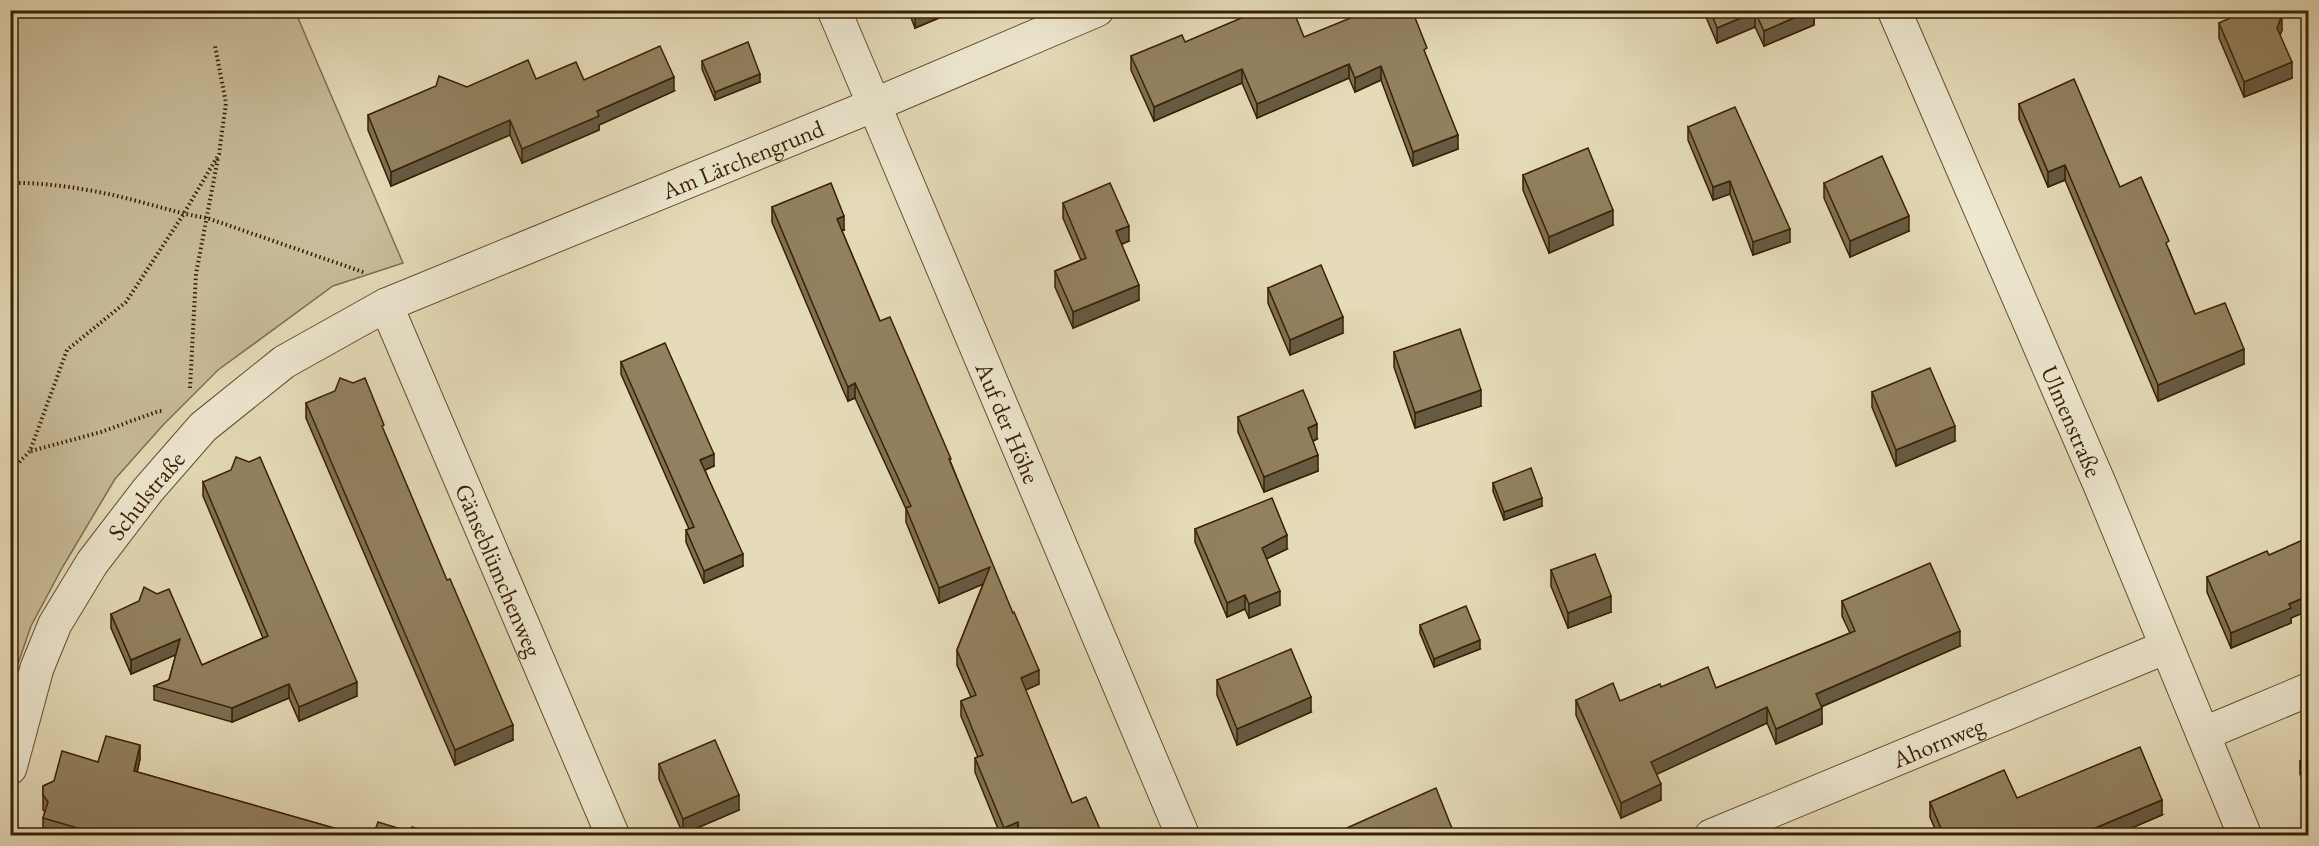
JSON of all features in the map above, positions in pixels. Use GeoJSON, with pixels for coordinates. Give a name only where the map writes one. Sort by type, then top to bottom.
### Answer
{"type":"FeatureCollection","features":[{"type":"Feature","properties":{"kind":"street","name":"Auf der Höhe"},"geometry":{"type":"LineString","coordinates":[[834,10],[1182,836]]}},
{"type":"Feature","properties":{"kind":"street","name":"Am Lärchengrund"},"geometry":{"type":"LineString","coordinates":[[386,305],[874,105],[1097,10]]}},
{"type":"Feature","properties":{"kind":"street","name":"Ulmenstraße"},"geometry":{"type":"LineString","coordinates":[[1894,10],[2100,485],[2245,836]]}},
{"type":"Feature","properties":{"kind":"street","name":"Schulstraße"},"geometry":{"type":"LineString","coordinates":[[10,768],[34,674],[55,624],[92,563],[148,490],[196,419],[284,362],[386,305]]}},
{"type":"Feature","properties":{"kind":"street","name":"Gänseblümchenweg"},"geometry":{"type":"LineString","coordinates":[[386,305],[613,836]]}},
{"type":"Feature","properties":{"kind":"street","name":"Ahornweg"},"geometry":{"type":"LineString","coordinates":[[1711,836],[2166,647]]}},
{"type":"Feature","properties":{"kind":"street"},"geometry":{"type":"LineString","coordinates":[[2203,734],[2308,690]]}},
{"type":"Feature","properties":{"kind":"path"},"geometry":{"type":"LineString","coordinates":[[30,451],[101,432],[159,411],[196,419],[196,274],[226,104],[215,46]]}},
{"type":"Feature","properties":{"kind":"path"},"geometry":{"type":"LineString","coordinates":[[10,472],[30,451],[67,350],[126,302],[183,215],[219,154]]}},
{"type":"Feature","properties":{"kind":"path"},"geometry":{"type":"LineString","coordinates":[[10,183],[87,190],[183,215],[207,218],[371,275],[386,305]]}},
{"type":"Feature","properties":{"kind":"shaded area"},"geometry":{"type":"Polygon","coordinates":[[[11,10],[295,11],[403,263],[333,286],[218,370],[164,424],[115,479],[62,568],[31,626],[11,684],[11,10]]]}},
{"type":"Feature","properties":{"kind":"building"},"geometry":{"type":"Polygon","coordinates":[[[1260,10],[1293,10],[1304,37],[1370,10],[1412,10],[1427,48],[1424,50],[1458,135],[1413,152],[1381,66],[1355,78],[1349,64],[1257,104],[1242,69],[1154,107],[1131,56],[1182,35],[1185,42],[1260,10]]]}},
{"type":"Feature","properties":{"kind":"building"},"geometry":{"type":"Polygon","coordinates":[[[1710,10],[1812,10],[1764,31],[1755,12],[1717,28],[1710,10]]]}},
{"type":"Feature","properties":{"kind":"building"},"geometry":{"type":"Polygon","coordinates":[[[2248,10],[2271,10],[2282,15],[2277,28],[2292,62],[2244,82],[2219,23],[2248,10]]]}},
{"type":"Feature","properties":{"kind":"building"},"geometry":{"type":"Polygon","coordinates":[[[748,42],[760,74],[715,92],[702,61],[748,42]]]}},
{"type":"Feature","properties":{"kind":"building"},"geometry":{"type":"Polygon","coordinates":[[[660,46],[674,77],[597,111],[599,116],[522,149],[510,120],[391,172],[368,115],[436,86],[439,76],[467,87],[528,60],[536,79],[576,62],[584,80],[660,46]]]}},
{"type":"Feature","properties":{"kind":"building"},"geometry":{"type":"Polygon","coordinates":[[[2074,79],[2120,187],[2141,177],[2169,241],[2166,243],[2195,314],[2225,303],[2244,349],[2158,385],[2065,165],[2048,172],[2019,104],[2074,79]]]}},
{"type":"Feature","properties":{"kind":"building"},"geometry":{"type":"Polygon","coordinates":[[[1735,107],[1790,229],[1753,242],[1730,181],[1713,187],[1688,127],[1735,107]]]}},
{"type":"Feature","properties":{"kind":"building"},"geometry":{"type":"Polygon","coordinates":[[[1588,148],[1613,210],[1549,237],[1523,175],[1588,148]]]}},
{"type":"Feature","properties":{"kind":"building"},"geometry":{"type":"Polygon","coordinates":[[[1882,156],[1909,216],[1850,241],[1824,183],[1882,156]]]}},
{"type":"Feature","properties":{"kind":"building"},"geometry":{"type":"Polygon","coordinates":[[[831,183],[844,216],[837,219],[880,321],[890,317],[1039,670],[1021,678],[1072,803],[1086,797],[1103,836],[1019,836],[1018,822],[1004,828],[975,758],[983,755],[961,701],[976,695],[957,650],[990,567],[939,588],[906,508],[911,506],[855,383],[848,387],[772,207],[831,183]]]}},
{"type":"Feature","properties":{"kind":"building"},"geometry":{"type":"Polygon","coordinates":[[[1110,183],[1129,226],[1116,231],[1139,285],[1073,312],[1055,271],[1086,258],[1063,203],[1110,183]]]}},
{"type":"Feature","properties":{"kind":"building"},"geometry":{"type":"Polygon","coordinates":[[[1321,265],[1343,317],[1290,340],[1268,288],[1321,265]]]}},
{"type":"Feature","properties":{"kind":"building"},"geometry":{"type":"Polygon","coordinates":[[[1460,329],[1481,390],[1415,413],[1394,352],[1460,329]]]}},
{"type":"Feature","properties":{"kind":"building"},"geometry":{"type":"Polygon","coordinates":[[[665,343],[714,454],[700,460],[743,554],[704,571],[686,530],[694,527],[621,362],[665,343]]]}},
{"type":"Feature","properties":{"kind":"building"},"geometry":{"type":"Polygon","coordinates":[[[1930,368],[1955,426],[1896,450],[1872,392],[1930,368]]]}},
{"type":"Feature","properties":{"kind":"building"},"geometry":{"type":"Polygon","coordinates":[[[340,378],[353,383],[365,378],[384,425],[382,426],[447,580],[450,579],[513,725],[455,750],[306,403],[335,391],[340,378]]]}},
{"type":"Feature","properties":{"kind":"building"},"geometry":{"type":"Polygon","coordinates":[[[1303,390],[1317,424],[1308,428],[1318,455],[1264,477],[1238,417],[1303,390]]]}},
{"type":"Feature","properties":{"kind":"building"},"geometry":{"type":"Polygon","coordinates":[[[236,457],[249,462],[260,457],[357,682],[299,707],[289,684],[232,708],[154,686],[169,680],[180,639],[131,660],[111,614],[139,601],[144,587],[157,594],[169,589],[202,665],[268,636],[203,482],[231,470],[236,457]]]}},
{"type":"Feature","properties":{"kind":"building"},"geometry":{"type":"Polygon","coordinates":[[[1531,468],[1542,498],[1504,512],[1493,483],[1531,468]]]}},
{"type":"Feature","properties":{"kind":"building"},"geometry":{"type":"Polygon","coordinates":[[[1272,498],[1287,535],[1262,548],[1280,591],[1249,604],[1245,595],[1227,603],[1195,529],[1272,498]]]}},
{"type":"Feature","properties":{"kind":"building"},"geometry":{"type":"Polygon","coordinates":[[[2305,539],[2308,547],[2308,596],[2289,604],[2291,608],[2231,633],[2207,577],[2267,551],[2269,555],[2305,539]]]}},
{"type":"Feature","properties":{"kind":"building"},"geometry":{"type":"Polygon","coordinates":[[[1595,554],[1611,596],[1568,613],[1551,570],[1595,554]]]}},
{"type":"Feature","properties":{"kind":"building"},"geometry":{"type":"Polygon","coordinates":[[[1930,563],[1960,631],[1816,694],[1822,708],[1776,729],[1767,707],[1651,762],[1661,784],[1621,803],[1576,700],[1613,683],[1620,701],[1708,667],[1716,688],[1855,631],[1842,601],[1930,563]]]}},
{"type":"Feature","properties":{"kind":"building"},"geometry":{"type":"Polygon","coordinates":[[[1466,606],[1480,640],[1434,659],[1420,625],[1466,606]]]}},
{"type":"Feature","properties":{"kind":"building"},"geometry":{"type":"Polygon","coordinates":[[[1291,649],[1311,697],[1237,729],[1217,680],[1291,649]]]}},
{"type":"Feature","properties":{"kind":"building"},"geometry":{"type":"Polygon","coordinates":[[[106,736],[140,745],[134,771],[362,836],[105,836],[43,818],[48,802],[43,795],[43,786],[54,781],[62,751],[98,762],[106,736]]]}},
{"type":"Feature","properties":{"kind":"building"},"geometry":{"type":"Polygon","coordinates":[[[715,740],[739,795],[683,819],[659,764],[715,740]]]}},
{"type":"Feature","properties":{"kind":"building"},"geometry":{"type":"Polygon","coordinates":[[[2140,747],[2162,800],[2076,836],[1944,836],[1930,802],[2004,770],[2017,798],[2140,747]]]}},
{"type":"Feature","properties":{"kind":"building"},"geometry":{"type":"Polygon","coordinates":[[[2308,757],[2308,780],[2300,761],[2308,757]]]}},
{"type":"Feature","properties":{"kind":"building"},"geometry":{"type":"Polygon","coordinates":[[[1436,788],[1455,836],[1329,836],[1436,788]]]}},
{"type":"Feature","properties":{"kind":"building"},"geometry":{"type":"Polygon","coordinates":[[[378,822],[404,830],[402,836],[373,836],[378,822]]]}},
{"type":"Feature","properties":{"kind":"building"},"geometry":{"type":"Polygon","coordinates":[[[412,827],[444,836],[410,836],[412,827]]]}}]}
